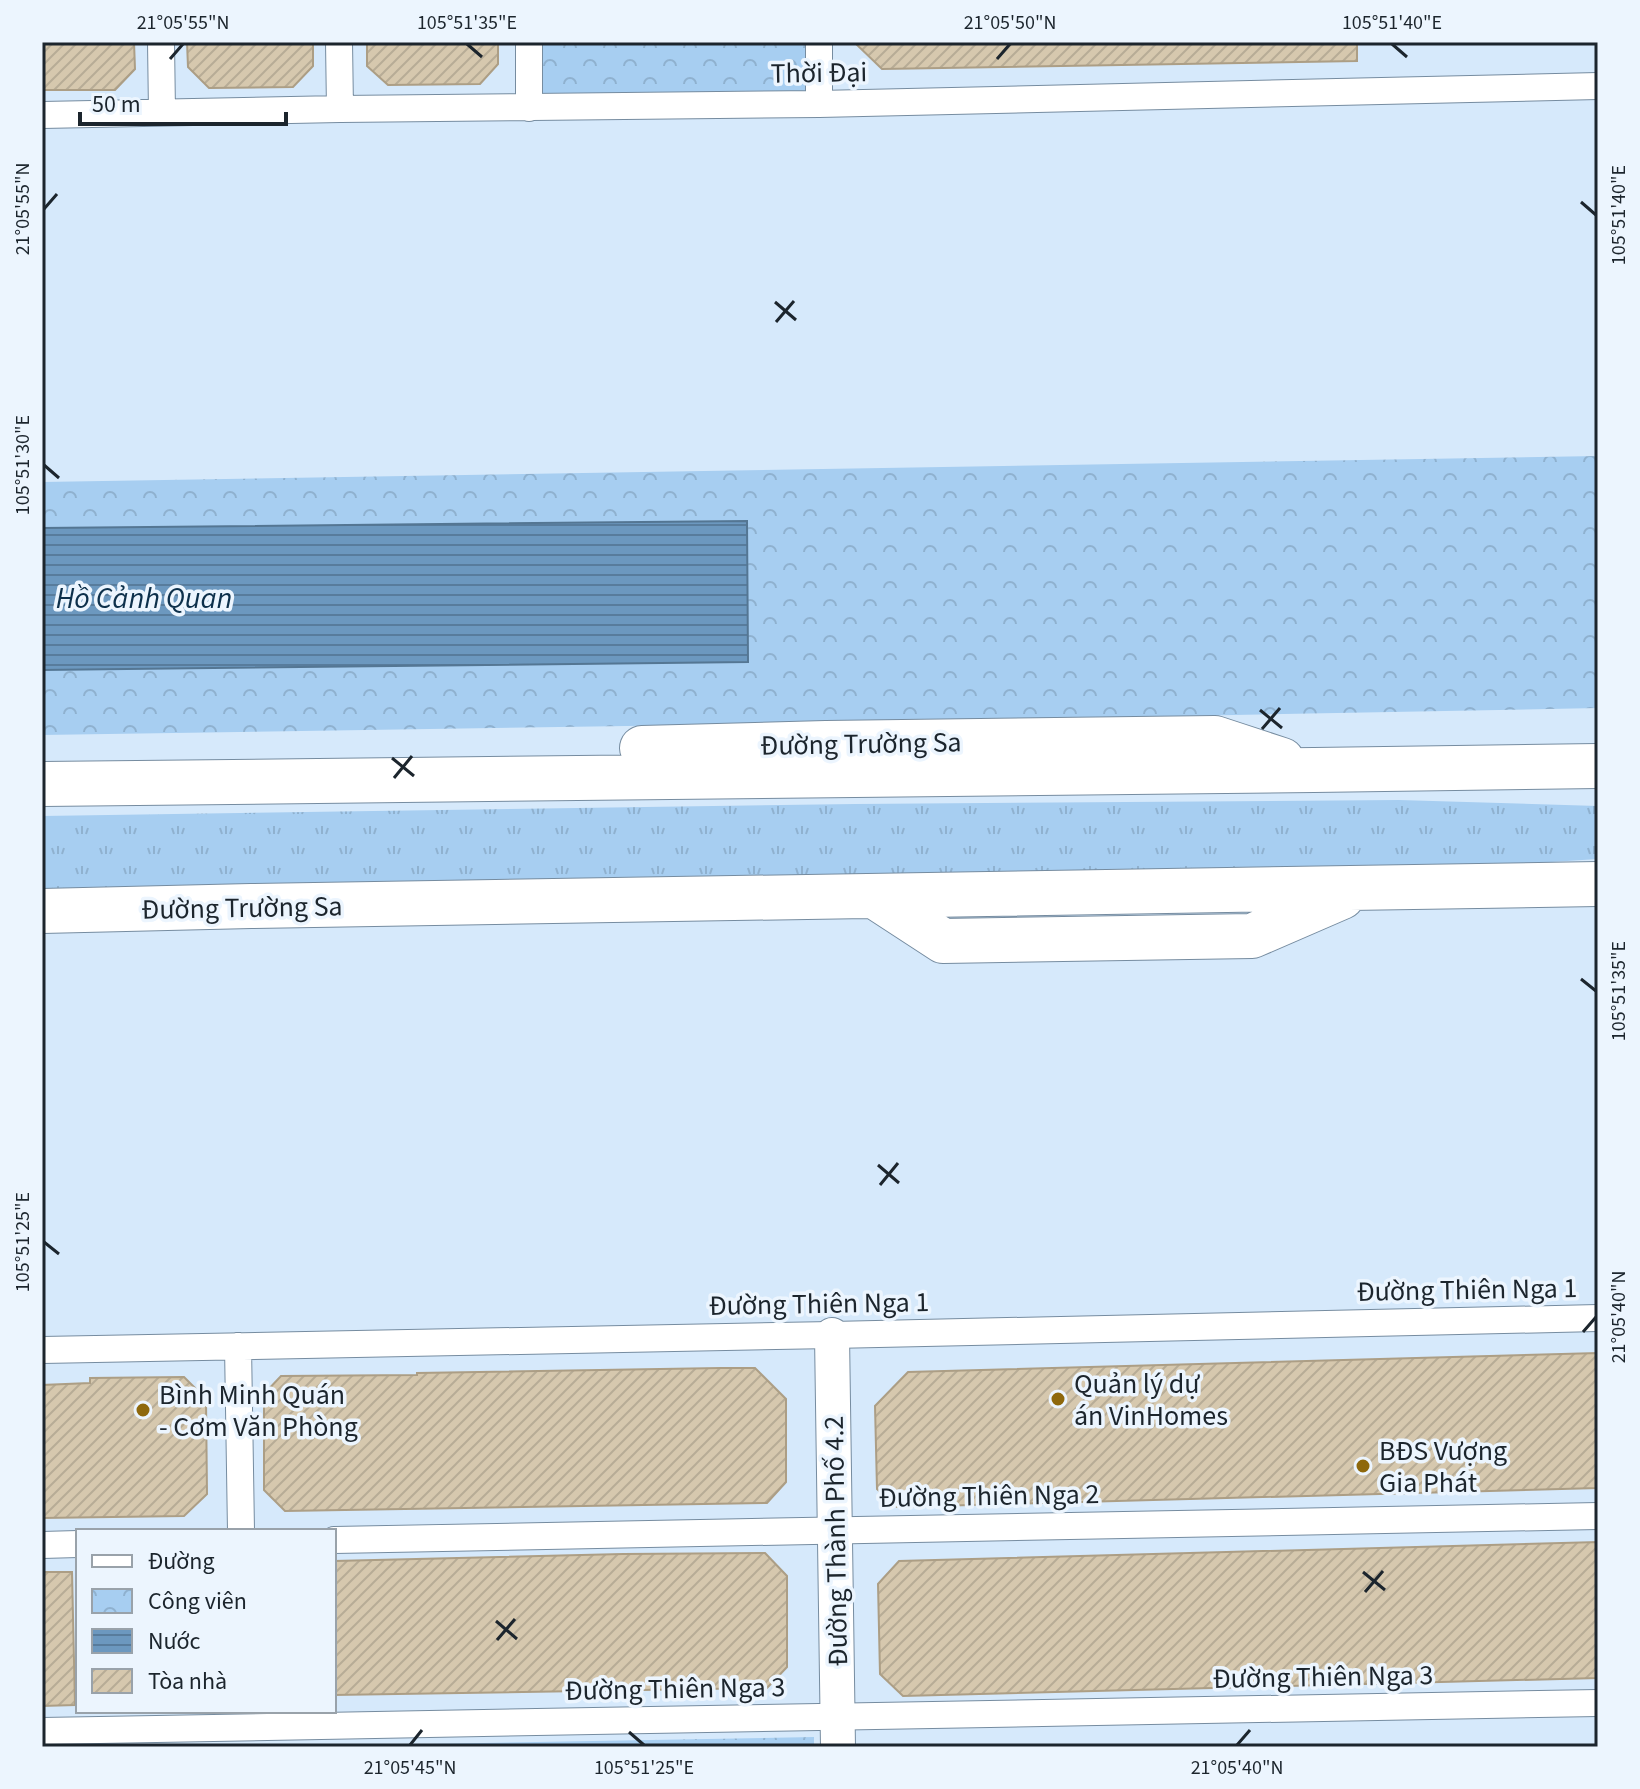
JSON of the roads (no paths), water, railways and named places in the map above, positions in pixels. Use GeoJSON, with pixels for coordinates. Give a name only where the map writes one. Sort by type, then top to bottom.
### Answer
{"type":"FeatureCollection","features":[{"type":"Feature","properties":{"kind":"highway","name":"Đường Trường Sa"},"geometry":{"type":"LineString","coordinates":[[42,784],[1598,766]]}},
{"type":"Feature","properties":{"kind":"highway","name":"Đường Trường Sa"},"geometry":{"type":"LineString","coordinates":[[42,911],[1598,884]]}},
{"type":"Feature","properties":{"kind":"street"},"geometry":{"type":"LineString","coordinates":[[161,42],[162,112]]}},
{"type":"Feature","properties":{"kind":"street"},"geometry":{"type":"LineString","coordinates":[[339,42],[340,109]]}},
{"type":"Feature","properties":{"kind":"street"},"geometry":{"type":"LineString","coordinates":[[529,42],[529,108]]}},
{"type":"Feature","properties":{"kind":"street"},"geometry":{"type":"LineString","coordinates":[[819,42],[819,104]]}},
{"type":"Feature","properties":{"kind":"street","name":"Thời Đại"},"geometry":{"type":"LineString","coordinates":[[42,115],[819,104],[1598,86]]}},
{"type":"Feature","properties":{"kind":"street","name":"Đường Thiên Nga 1"},"geometry":{"type":"LineString","coordinates":[[42,1350],[1598,1318]]}},
{"type":"Feature","properties":{"kind":"street","name":"Đường Thành Phố 4.2"},"geometry":{"type":"LineString","coordinates":[[832,1335],[838,1732]]}},
{"type":"Feature","properties":{"kind":"street"},"geometry":{"type":"LineString","coordinates":[[238,1346],[241,1529]]}},
{"type":"Feature","properties":{"kind":"street","name":"Đường Thiên Nga 2"},"geometry":{"type":"LineString","coordinates":[[336,1540],[1598,1516]]}},
{"type":"Feature","properties":{"kind":"street"},"geometry":{"type":"LineString","coordinates":[[42,1545],[76,1544]]}},
{"type":"Feature","properties":{"kind":"street","name":"Đường Thiên Nga 3"},"geometry":{"type":"LineString","coordinates":[[42,1731],[244,1728],[838,1732],[1598,1703]]}},
{"type":"Feature","properties":{"kind":"water","name":"Hồ Cảnh Quan"},"geometry":{"type":"Polygon","coordinates":[[[747,521],[748,662],[42,670],[42,528],[747,521]]]}},
{"type":"Feature","properties":{"kind":"place","name":"Quản lý dự án VinHomes"},"geometry":{"type":"Point","coordinates":[1058,1399]}},
{"type":"Feature","properties":{"kind":"place","name":"Bình Minh Quán - Cơm Văn Phòng"},"geometry":{"type":"Point","coordinates":[143,1410]}},
{"type":"Feature","properties":{"kind":"place","name":"BĐS Vượng Gia Phát"},"geometry":{"type":"Point","coordinates":[1363,1466]}}]}
